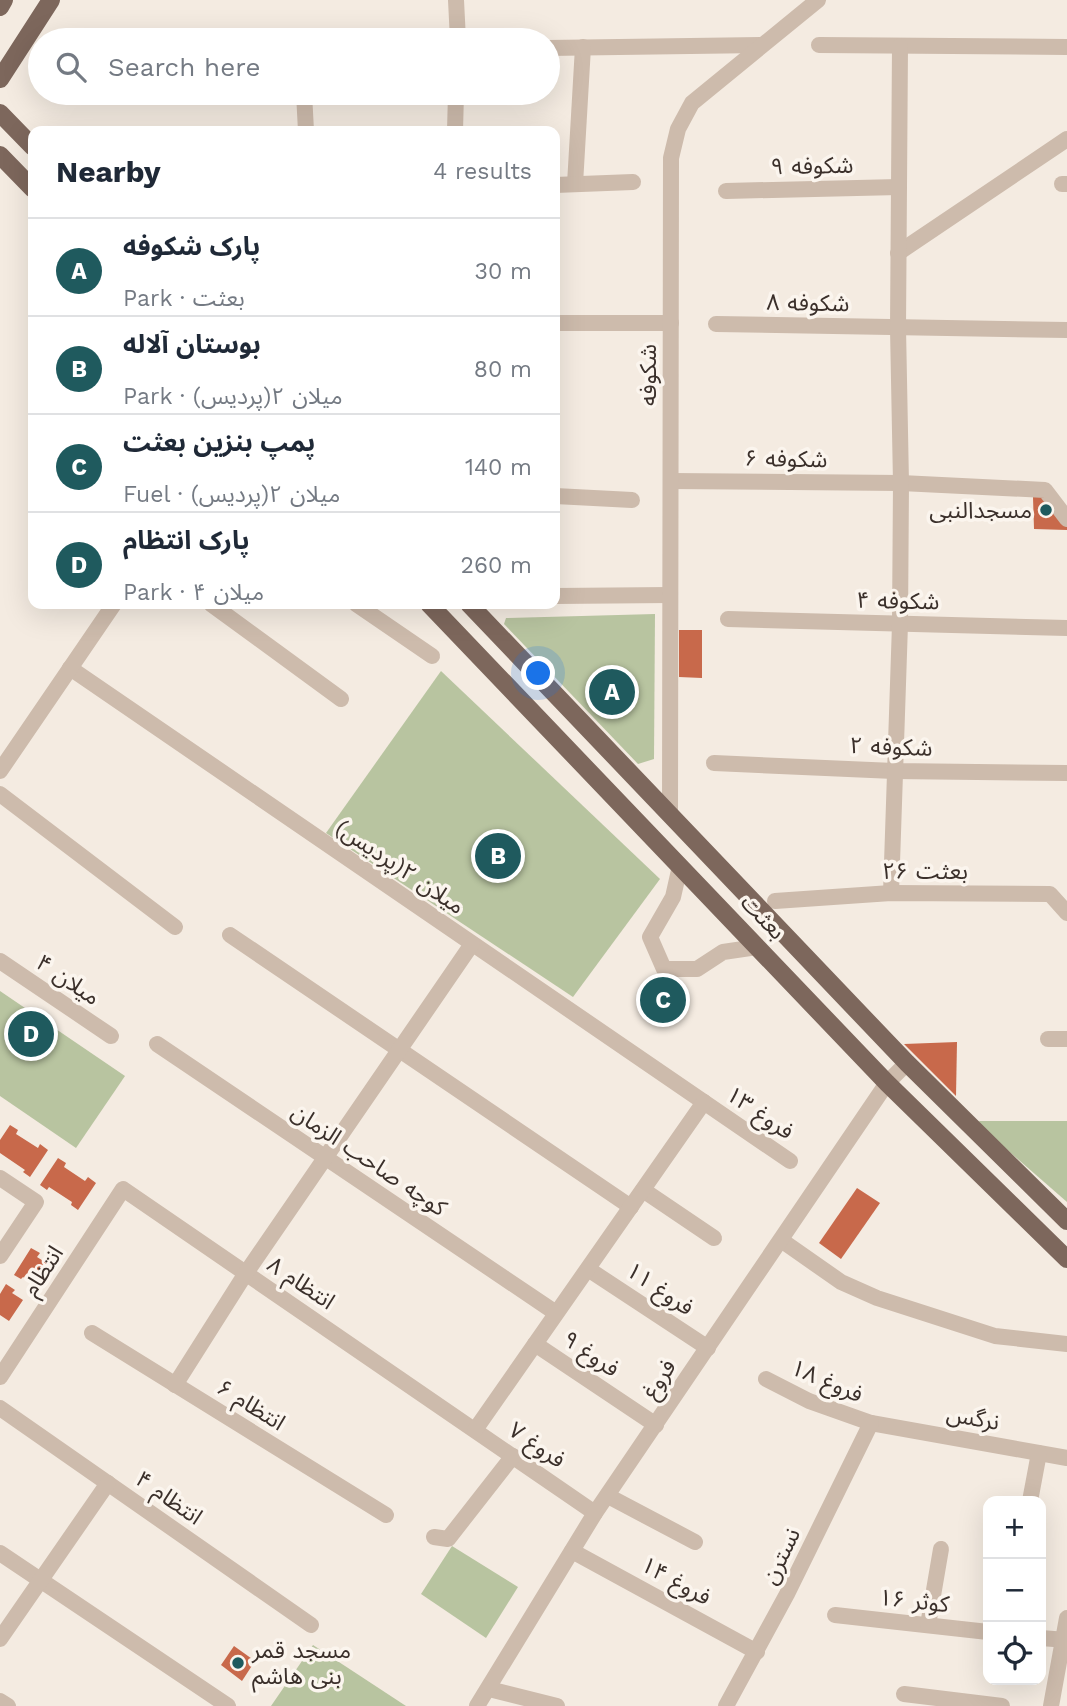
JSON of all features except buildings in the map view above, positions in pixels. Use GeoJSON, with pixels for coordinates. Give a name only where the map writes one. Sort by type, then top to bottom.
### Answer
{"type":"FeatureCollection","features":[{"type":"Feature","properties":{"kind":"main road"},"geometry":{"type":"LineString","coordinates":[[0,6],[4,0]]}},
{"type":"Feature","properties":{"kind":"main road"},"geometry":{"type":"LineString","coordinates":[[33,28],[51,0]]}},
{"type":"Feature","properties":{"kind":"main road"},"geometry":{"type":"LineString","coordinates":[[0,79],[28,36]]}},
{"type":"Feature","properties":{"kind":"main road"},"geometry":{"type":"LineString","coordinates":[[0,113],[28,143]]}},
{"type":"Feature","properties":{"kind":"main road"},"geometry":{"type":"LineString","coordinates":[[0,155],[28,184]]}},
{"type":"Feature","properties":{"kind":"main road","name":"بعثت"},"geometry":{"type":"LineString","coordinates":[[434,609],[887,1083],[1067,1259]]}},
{"type":"Feature","properties":{"kind":"main road","name":"بعثت"},"geometry":{"type":"LineString","coordinates":[[474,609],[907,1063],[1067,1220]]}},
{"type":"Feature","properties":{"kind":"street"},"geometry":{"type":"LineString","coordinates":[[456,0],[457,28]]}},
{"type":"Feature","properties":{"kind":"street","name":"شکوفه"},"geometry":{"type":"LineString","coordinates":[[670,814],[671,158],[678,129],[692,103],[818,0]]}},
{"type":"Feature","properties":{"kind":"street"},"geometry":{"type":"LineString","coordinates":[[560,48],[761,45]]}},
{"type":"Feature","properties":{"kind":"street"},"geometry":{"type":"LineString","coordinates":[[819,45],[1067,47]]}},
{"type":"Feature","properties":{"kind":"street"},"geometry":{"type":"LineString","coordinates":[[891,893],[900,624],[900,46]]}},
{"type":"Feature","properties":{"kind":"street"},"geometry":{"type":"LineString","coordinates":[[575,184],[583,47]]}},
{"type":"Feature","properties":{"kind":"street"},"geometry":{"type":"LineString","coordinates":[[305,105],[306,126]]}},
{"type":"Feature","properties":{"kind":"street"},"geometry":{"type":"LineString","coordinates":[[455,126],[456,105]]}},
{"type":"Feature","properties":{"kind":"street"},"geometry":{"type":"LineString","coordinates":[[898,253],[1067,139]]}},
{"type":"Feature","properties":{"kind":"street"},"geometry":{"type":"LineString","coordinates":[[560,185],[633,182]]}},
{"type":"Feature","properties":{"kind":"street","name":"شکوفه ۹"},"geometry":{"type":"LineString","coordinates":[[726,191],[899,187]]}},
{"type":"Feature","properties":{"kind":"street"},"geometry":{"type":"LineString","coordinates":[[560,323],[671,323]]}},
{"type":"Feature","properties":{"kind":"street","name":"شکوفه ۸"},"geometry":{"type":"LineString","coordinates":[[716,324],[1067,330]]}},
{"type":"Feature","properties":{"kind":"street","name":"شکوفه ۶"},"geometry":{"type":"LineString","coordinates":[[671,481],[901,483],[1045,490],[1067,519]]}},
{"type":"Feature","properties":{"kind":"street"},"geometry":{"type":"LineString","coordinates":[[560,496],[632,500]]}},
{"type":"Feature","properties":{"kind":"street"},"geometry":{"type":"LineString","coordinates":[[560,596],[670,595]]}},
{"type":"Feature","properties":{"kind":"street"},"geometry":{"type":"LineString","coordinates":[[0,771],[111,609]]}},
{"type":"Feature","properties":{"kind":"street"},"geometry":{"type":"LineString","coordinates":[[218,609],[341,699]]}},
{"type":"Feature","properties":{"kind":"street"},"geometry":{"type":"LineString","coordinates":[[363,609],[432,656]]}},
{"type":"Feature","properties":{"kind":"street","name":"شکوفه ۴"},"geometry":{"type":"LineString","coordinates":[[728,619],[1067,628]]}},
{"type":"Feature","properties":{"kind":"street","name":"میلان ۲(پردیس)"},"geometry":{"type":"LineString","coordinates":[[70,668],[704,1102]]}},
{"type":"Feature","properties":{"kind":"street","name":"شکوفه ۲"},"geometry":{"type":"LineString","coordinates":[[715,763],[894,771],[1067,773]]}},
{"type":"Feature","properties":{"kind":"street"},"geometry":{"type":"LineString","coordinates":[[0,794],[175,927]]}},
{"type":"Feature","properties":{"kind":"street"},"geometry":{"type":"LineString","coordinates":[[680,866],[673,897],[650,937],[664,969],[696,969],[723,952],[757,947]]}},
{"type":"Feature","properties":{"kind":"street","name":"بعثت ۲۶"},"geometry":{"type":"LineString","coordinates":[[775,901],[891,893],[1050,894],[1067,913]]}},
{"type":"Feature","properties":{"kind":"street"},"geometry":{"type":"LineString","coordinates":[[230,935],[631,1207]]}},
{"type":"Feature","properties":{"kind":"street"},"geometry":{"type":"LineString","coordinates":[[175,1385],[246,1273],[472,944]]}},
{"type":"Feature","properties":{"kind":"street","name":"میلان ۴"},"geometry":{"type":"LineString","coordinates":[[0,961],[111,1037]]}},
{"type":"Feature","properties":{"kind":"street"},"geometry":{"type":"LineString","coordinates":[[1048,1040],[1067,1039]]}},
{"type":"Feature","properties":{"kind":"street","name":"کوچه صاحب الزمان"},"geometry":{"type":"LineString","coordinates":[[157,1044],[556,1313]]}},
{"type":"Feature","properties":{"kind":"street","name":"فروغ"},"geometry":{"type":"LineString","coordinates":[[477,1706],[596,1513],[887,1083],[907,1063]]}},
{"type":"Feature","properties":{"kind":"street"},"geometry":{"type":"LineString","coordinates":[[474,1430],[704,1102]]}},
{"type":"Feature","properties":{"kind":"street","name":"فروغ ۱۳"},"geometry":{"type":"LineString","coordinates":[[704,1102],[790,1161]]}},
{"type":"Feature","properties":{"kind":"street"},"geometry":{"type":"LineString","coordinates":[[0,1178],[36,1202],[0,1256]]}},
{"type":"Feature","properties":{"kind":"street","name":"انتظام ۸"},"geometry":{"type":"LineString","coordinates":[[123,1189],[453,1416]]}},
{"type":"Feature","properties":{"kind":"street","name":"انتظام"},"geometry":{"type":"LineString","coordinates":[[0,1377],[123,1189]]}},
{"type":"Feature","properties":{"kind":"street"},"geometry":{"type":"LineString","coordinates":[[643,1190],[715,1238]]}},
{"type":"Feature","properties":{"kind":"street"},"geometry":{"type":"LineString","coordinates":[[780,1240],[841,1282],[877,1298],[995,1336],[1067,1344]]}},
{"type":"Feature","properties":{"kind":"street","name":"فروغ ۱۱"},"geometry":{"type":"LineString","coordinates":[[588,1269],[708,1348]]}},
{"type":"Feature","properties":{"kind":"street","name":"انتظام ۶"},"geometry":{"type":"LineString","coordinates":[[92,1333],[386,1515]]}},
{"type":"Feature","properties":{"kind":"street","name":"فروغ ۹"},"geometry":{"type":"LineString","coordinates":[[535,1344],[656,1425]]}},
{"type":"Feature","properties":{"kind":"street","name":"فروغ ۱۸"},"geometry":{"type":"LineString","coordinates":[[766,1379],[809,1401],[871,1423]]}},
{"type":"Feature","properties":{"kind":"street","name":"انتظام ۴"},"geometry":{"type":"LineString","coordinates":[[0,1408],[311,1625]]}},
{"type":"Feature","properties":{"kind":"street","name":"فروغ ۷"},"geometry":{"type":"LineString","coordinates":[[453,1416],[596,1513]]}},
{"type":"Feature","properties":{"kind":"street","name":"نرگس"},"geometry":{"type":"LineString","coordinates":[[871,1423],[1067,1458]]}},
{"type":"Feature","properties":{"kind":"street","name":"نسترن"},"geometry":{"type":"LineString","coordinates":[[726,1706],[757,1652],[871,1423]]}},
{"type":"Feature","properties":{"kind":"street"},"geometry":{"type":"LineString","coordinates":[[1031,1496],[1039,1453]]}},
{"type":"Feature","properties":{"kind":"street"},"geometry":{"type":"LineString","coordinates":[[434,1537],[448,1539],[513,1456]]}},
{"type":"Feature","properties":{"kind":"street"},"geometry":{"type":"LineString","coordinates":[[0,1639],[108,1483]]}},
{"type":"Feature","properties":{"kind":"street"},"geometry":{"type":"LineString","coordinates":[[608,1496],[695,1542]]}},
{"type":"Feature","properties":{"kind":"street"},"geometry":{"type":"LineString","coordinates":[[928,1625],[941,1549]]}},
{"type":"Feature","properties":{"kind":"street","name":"فروغ ۱۴"},"geometry":{"type":"LineString","coordinates":[[572,1550],[757,1652]]}},
{"type":"Feature","properties":{"kind":"street"},"geometry":{"type":"LineString","coordinates":[[0,1553],[228,1706]]}},
{"type":"Feature","properties":{"kind":"street","name":"کوثر ۱۶"},"geometry":{"type":"LineString","coordinates":[[835,1615],[983,1631]]}},
{"type":"Feature","properties":{"kind":"street"},"geometry":{"type":"LineString","coordinates":[[1051,1706],[1067,1618]]}},
{"type":"Feature","properties":{"kind":"street"},"geometry":{"type":"LineString","coordinates":[[1046,1638],[1065,1640]]}},
{"type":"Feature","properties":{"kind":"street"},"geometry":{"type":"LineString","coordinates":[[489,1689],[558,1706]]}},
{"type":"Feature","properties":{"kind":"street"},"geometry":{"type":"LineString","coordinates":[[905,1694],[1002,1706]]}},
{"type":"Feature","properties":{"kind":"street"},"geometry":{"type":"LineString","coordinates":[[0,1701],[8,1706]]}},
{"type":"Feature","properties":{"kind":"green space"},"geometry":{"type":"Polygon","coordinates":[[[655,614],[654,759],[638,764],[504,624],[506,618],[655,614]]]}},
{"type":"Feature","properties":{"kind":"green space"},"geometry":{"type":"Polygon","coordinates":[[[441,671],[660,879],[573,997],[326,833],[441,671]]]}},
{"type":"Feature","properties":{"kind":"green space"},"geometry":{"type":"Polygon","coordinates":[[[0,991],[125,1076],[76,1148],[0,1096],[0,991]]]}},
{"type":"Feature","properties":{"kind":"green space"},"geometry":{"type":"Polygon","coordinates":[[[979,1121],[1067,1121],[1067,1202],[981,1127],[979,1121]]]}},
{"type":"Feature","properties":{"kind":"green space"},"geometry":{"type":"Polygon","coordinates":[[[452,1546],[518,1587],[486,1638],[421,1594],[452,1546]]]}},
{"type":"Feature","properties":{"kind":"green space"},"geometry":{"type":"Polygon","coordinates":[[[313,1645],[406,1706],[271,1706],[313,1645]]]}},
{"type":"Feature","properties":{"kind":"place","name":"مسجدالنبی"},"geometry":{"type":"Point","coordinates":[1046,510]}},
{"type":"Feature","properties":{"kind":"place","name":"پارک شکوفه"},"geometry":{"type":"Point","coordinates":[612,692]}},
{"type":"Feature","properties":{"kind":"place","name":"بوستان آلاله"},"geometry":{"type":"Point","coordinates":[498,856]}},
{"type":"Feature","properties":{"kind":"place","name":"پمپ بنزین بعثت"},"geometry":{"type":"Point","coordinates":[663,1000]}},
{"type":"Feature","properties":{"kind":"place","name":"پارک انتظام"},"geometry":{"type":"Point","coordinates":[31,1034]}},
{"type":"Feature","properties":{"kind":"place","name":"مسجد قمر بنی هاشم"},"geometry":{"type":"Point","coordinates":[238,1663]}}]}
